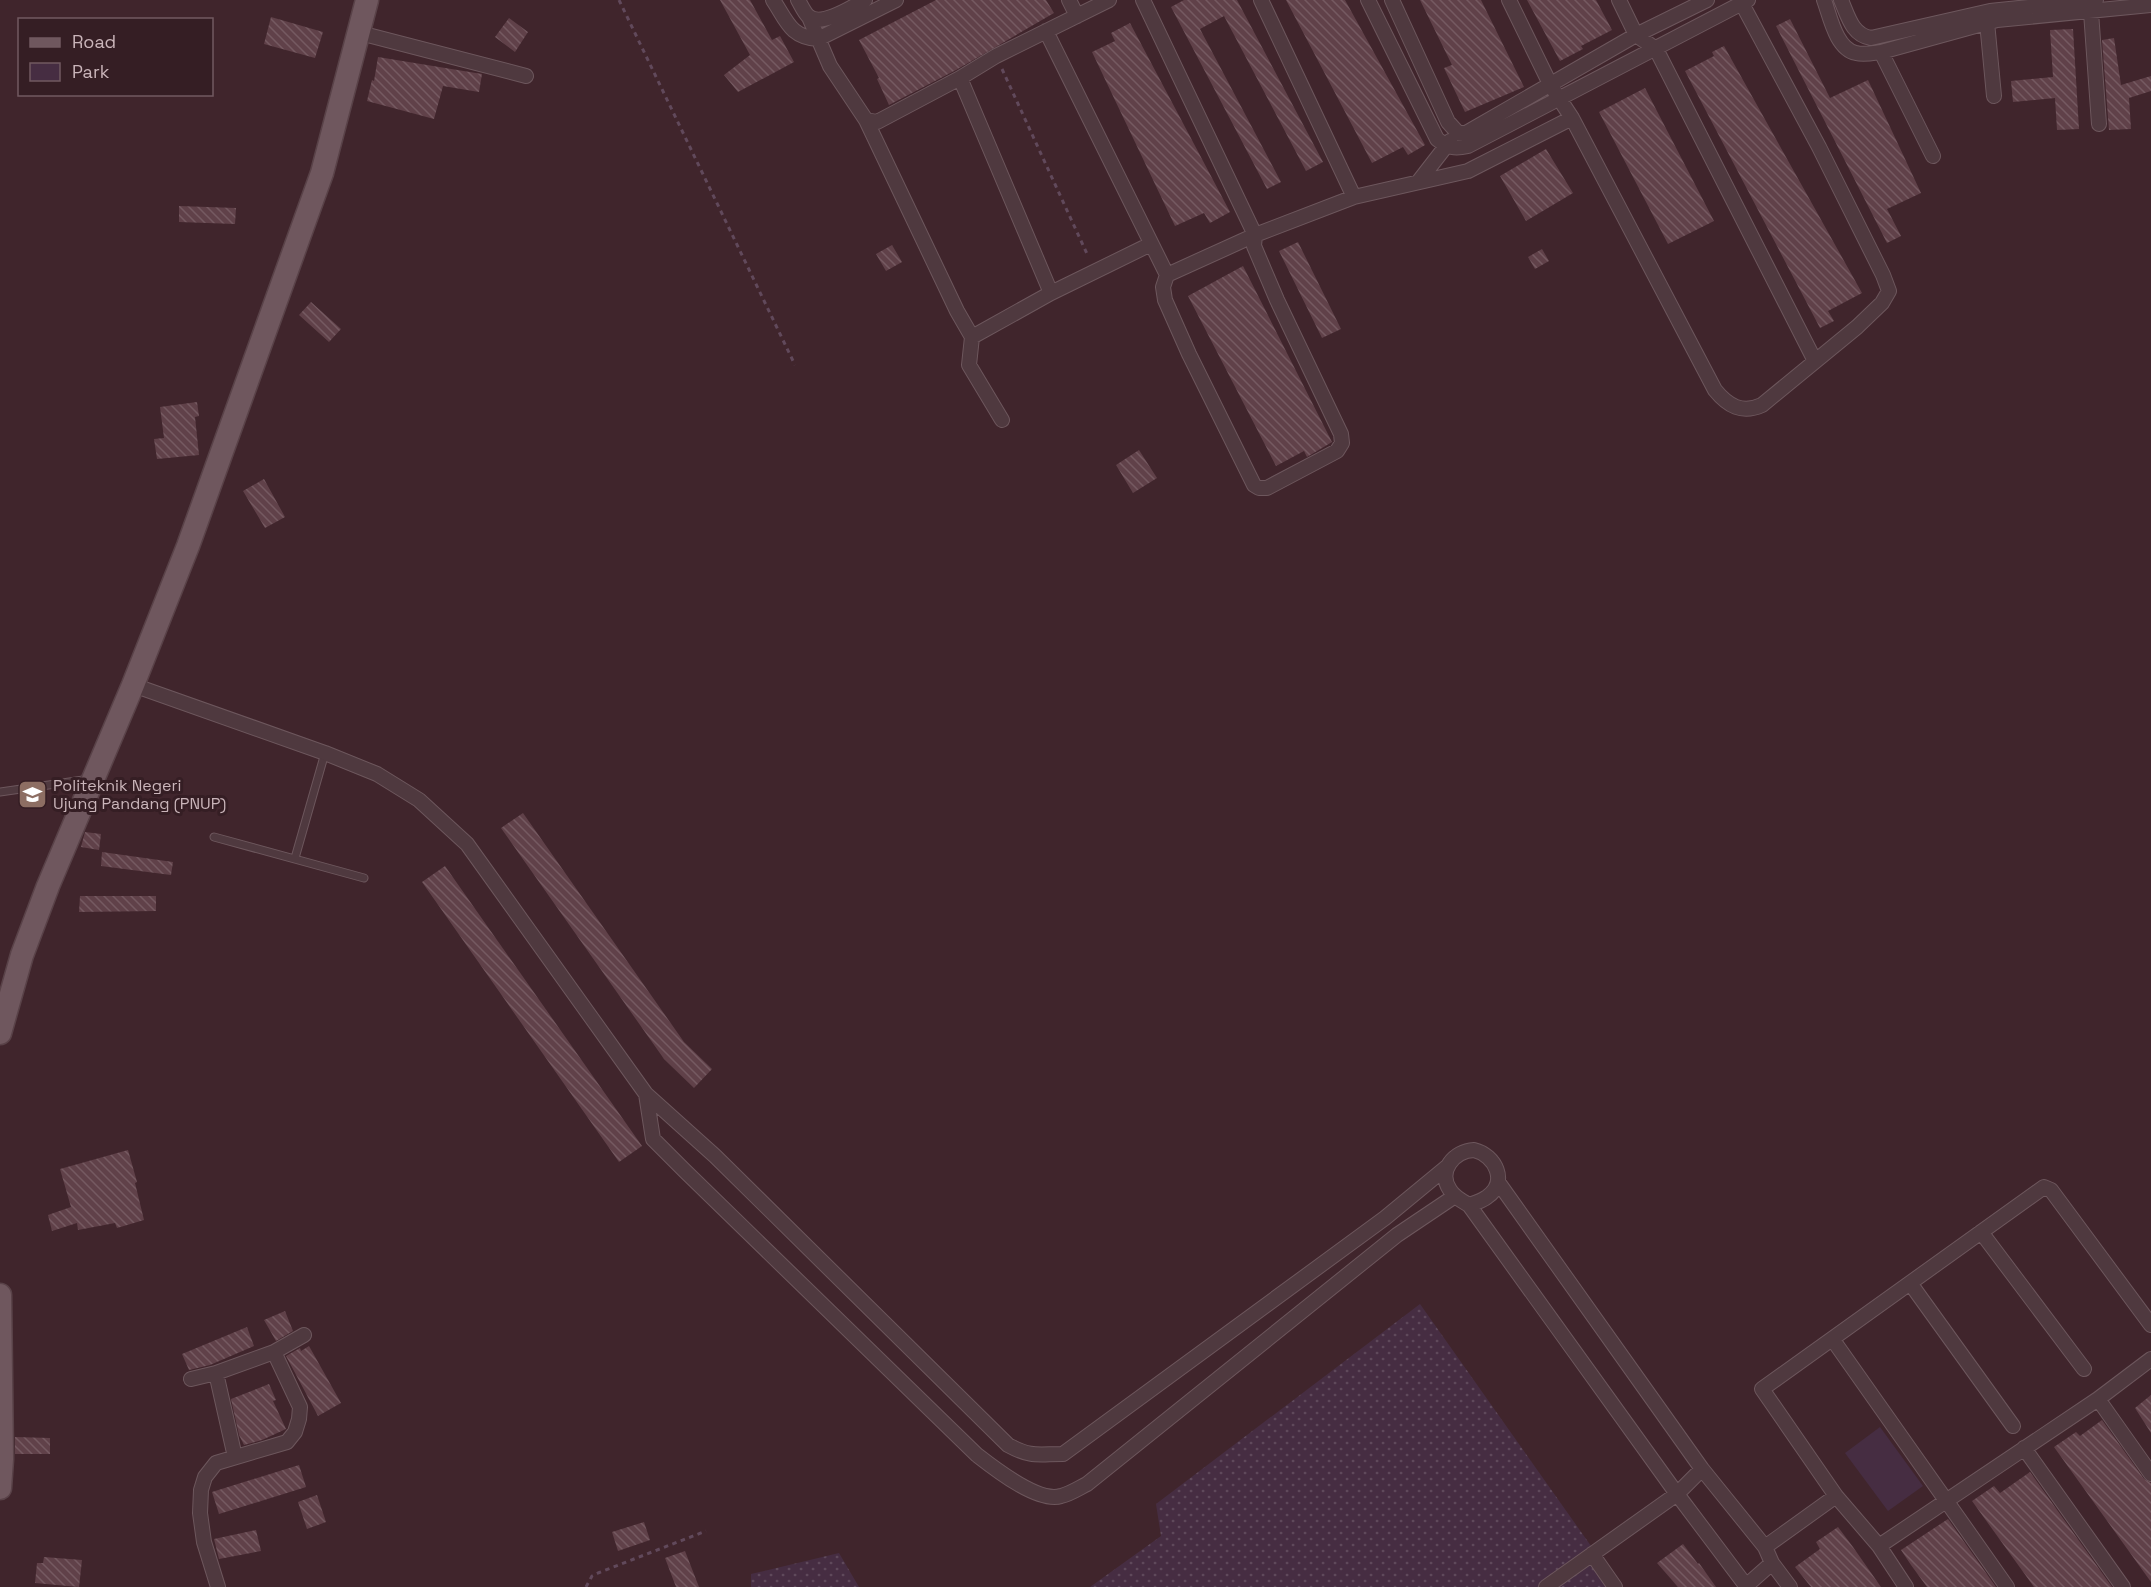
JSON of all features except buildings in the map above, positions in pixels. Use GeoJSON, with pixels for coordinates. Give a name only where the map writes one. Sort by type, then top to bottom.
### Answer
{"type":"FeatureCollection","features":[{"type":"Feature","properties":{"kind":"main road"},"geometry":{"type":"LineString","coordinates":[[0,1033],[22,955],[48,886],[133,685],[188,546],[322,173],[368,0]]}},
{"type":"Feature","properties":{"kind":"main road"},"geometry":{"type":"LineString","coordinates":[[0,1295],[2,1459],[0,1488]]}},
{"type":"Feature","properties":{"kind":"street"},"geometry":{"type":"LineString","coordinates":[[773,0],[796,33],[804,38],[818,39],[896,0]]}},
{"type":"Feature","properties":{"kind":"street"},"geometry":{"type":"LineString","coordinates":[[798,0],[809,17],[830,66],[866,120],[957,311],[972,336],[969,365],[1002,420]]}},
{"type":"Feature","properties":{"kind":"street"},"geometry":{"type":"LineString","coordinates":[[809,17],[816,21],[825,20],[865,0]]}},
{"type":"Feature","properties":{"kind":"street"},"geometry":{"type":"LineString","coordinates":[[1069,0],[1077,16]]}},
{"type":"Feature","properties":{"kind":"street"},"geometry":{"type":"LineString","coordinates":[[866,120],[877,122],[996,56],[1109,0]]}},
{"type":"Feature","properties":{"kind":"street"},"geometry":{"type":"LineString","coordinates":[[1046,31],[1167,275],[1163,287],[1165,300],[1189,354],[1254,485],[1267,488],[1337,452],[1342,443],[1341,434],[1276,300],[1254,246],[1255,235],[1143,0]]}},
{"type":"Feature","properties":{"kind":"street"},"geometry":{"type":"LineString","coordinates":[[1261,0],[1354,197]]}},
{"type":"Feature","properties":{"kind":"street"},"geometry":{"type":"LineString","coordinates":[[1368,0],[1437,139],[1445,146],[1457,149],[1468,146],[1560,99],[1744,1],[1883,275],[1889,291],[1886,298],[1874,311],[1762,405],[1753,409],[1740,410],[1724,401],[1702,369],[1572,118],[1560,99],[1551,86],[1509,0]]}},
{"type":"Feature","properties":{"kind":"street"},"geometry":{"type":"LineString","coordinates":[[1392,0],[1448,122],[1458,133]]}},
{"type":"Feature","properties":{"kind":"street"},"geometry":{"type":"LineString","coordinates":[[1619,0],[1636,35],[1656,49],[1815,361]]}},
{"type":"Feature","properties":{"kind":"street"},"geometry":{"type":"LineString","coordinates":[[1419,181],[1445,146],[1458,133],[1466,133],[1636,35],[1707,0]]}},
{"type":"Feature","properties":{"kind":"street"},"geometry":{"type":"LineString","coordinates":[[1824,0],[1844,47],[1854,53],[1881,52],[1987,22],[2072,5]]}},
{"type":"Feature","properties":{"kind":"street"},"geometry":{"type":"LineString","coordinates":[[1842,0],[1856,32],[1871,38],[1980,13],[2072,5],[2151,5]]}},
{"type":"Feature","properties":{"kind":"street"},"geometry":{"type":"LineString","coordinates":[[2094,6],[2099,124]]}},
{"type":"Feature","properties":{"kind":"street"},"geometry":{"type":"LineString","coordinates":[[1987,22],[1994,96]]}},
{"type":"Feature","properties":{"kind":"street"},"geometry":{"type":"LineString","coordinates":[[360,33],[526,76]]}},
{"type":"Feature","properties":{"kind":"street"},"geometry":{"type":"LineString","coordinates":[[1881,52],[1933,156]]}},
{"type":"Feature","properties":{"kind":"street"},"geometry":{"type":"LineString","coordinates":[[960,78],[1051,293]]}},
{"type":"Feature","properties":{"kind":"street"},"geometry":{"type":"LineString","coordinates":[[1167,275],[1255,235],[1354,197],[1468,171],[1572,118]]}},
{"type":"Feature","properties":{"kind":"street"},"geometry":{"type":"LineString","coordinates":[[972,336],[1051,293],[1151,244]]}},
{"type":"Feature","properties":{"kind":"street"},"geometry":{"type":"LineString","coordinates":[[133,685],[325,753],[377,774],[419,800],[467,844],[645,1094],[715,1156],[1008,1445],[1032,1455],[1063,1454],[1385,1218],[1448,1166],[1458,1154],[1466,1150],[1482,1152],[1494,1162],[1498,1182],[1702,1469],[1765,1547],[1772,1563],[1790,1587]]}},
{"type":"Feature","properties":{"kind":"street"},"geometry":{"type":"LineString","coordinates":[[645,1094],[653,1139],[977,1455],[1000,1473],[1035,1494],[1059,1497],[1088,1484],[1397,1235],[1455,1196]]}},
{"type":"Feature","properties":{"kind":"street"},"geometry":{"type":"LineString","coordinates":[[1448,1166],[1446,1182],[1455,1196],[1469,1204],[1746,1587],[1772,1563]]}},
{"type":"Feature","properties":{"kind":"street"},"geometry":{"type":"LineString","coordinates":[[1469,1204],[1486,1199],[1498,1182]]}},
{"type":"Feature","properties":{"kind":"street"},"geometry":{"type":"LineString","coordinates":[[1906,1587],[1879,1546],[1836,1496],[1762,1389],[2044,1187],[2051,1190],[2151,1325]]}},
{"type":"Feature","properties":{"kind":"street"},"geometry":{"type":"LineString","coordinates":[[1981,1232],[2084,1369]]}},
{"type":"Feature","properties":{"kind":"street"},"geometry":{"type":"LineString","coordinates":[[1910,1283],[2013,1426]]}},
{"type":"Feature","properties":{"kind":"street"},"geometry":{"type":"LineString","coordinates":[[191,1379],[216,1373],[274,1352],[304,1335]]}},
{"type":"Feature","properties":{"kind":"street"},"geometry":{"type":"LineString","coordinates":[[1833,1340],[2007,1587]]}},
{"type":"Feature","properties":{"kind":"street"},"geometry":{"type":"LineString","coordinates":[[218,1587],[204,1542],[200,1513],[201,1490],[205,1477],[216,1463],[286,1442],[295,1432],[299,1419],[300,1407],[274,1352]]}},
{"type":"Feature","properties":{"kind":"street"},"geometry":{"type":"LineString","coordinates":[[1879,1546],[2098,1399],[2151,1359]]}},
{"type":"Feature","properties":{"kind":"street"},"geometry":{"type":"LineString","coordinates":[[216,1373],[235,1457]]}},
{"type":"Feature","properties":{"kind":"street"},"geometry":{"type":"LineString","coordinates":[[2098,1399],[2151,1474]]}},
{"type":"Feature","properties":{"kind":"street"},"geometry":{"type":"LineString","coordinates":[[2024,1448],[2123,1587]]}},
{"type":"Feature","properties":{"kind":"street"},"geometry":{"type":"LineString","coordinates":[[1546,1587],[1677,1494],[1702,1469]]}},
{"type":"Feature","properties":{"kind":"street"},"geometry":{"type":"LineString","coordinates":[[1765,1547],[1836,1496]]}},
{"type":"Feature","properties":{"kind":"street"},"geometry":{"type":"LineString","coordinates":[[1592,1554],[1615,1587]]}},
{"type":"Feature","properties":{"kind":"lane"},"geometry":{"type":"LineString","coordinates":[[295,858],[325,753]]}},
{"type":"Feature","properties":{"kind":"lane"},"geometry":{"type":"LineString","coordinates":[[0,792],[92,779]]}},
{"type":"Feature","properties":{"kind":"lane"},"geometry":{"type":"LineString","coordinates":[[213,837],[364,878]]}},
{"type":"Feature","properties":{"kind":"path"},"geometry":{"type":"LineString","coordinates":[[619,0],[795,365]]}},
{"type":"Feature","properties":{"kind":"path"},"geometry":{"type":"LineString","coordinates":[[996,56],[1095,272]]}},
{"type":"Feature","properties":{"kind":"path"},"geometry":{"type":"LineString","coordinates":[[586,1587],[592,1576],[598,1573],[706,1531]]}},
{"type":"Feature","properties":{"kind":"green space"},"geometry":{"type":"Polygon","coordinates":[[[1420,1304],[1620,1587],[1090,1587],[1161,1536],[1156,1504],[1420,1304]]]}},
{"type":"Feature","properties":{"kind":"green space"},"geometry":{"type":"Polygon","coordinates":[[[1880,1427],[1923,1486],[1888,1511],[1845,1453],[1880,1427]]]}},
{"type":"Feature","properties":{"kind":"green space"},"geometry":{"type":"Polygon","coordinates":[[[839,1553],[859,1587],[751,1587],[751,1574],[839,1553]]]}},
{"type":"Feature","properties":{"kind":"place","name":"Politeknik Negeri Ujung Pandang (PNUP)"},"geometry":{"type":"Point","coordinates":[32,794]}}]}
